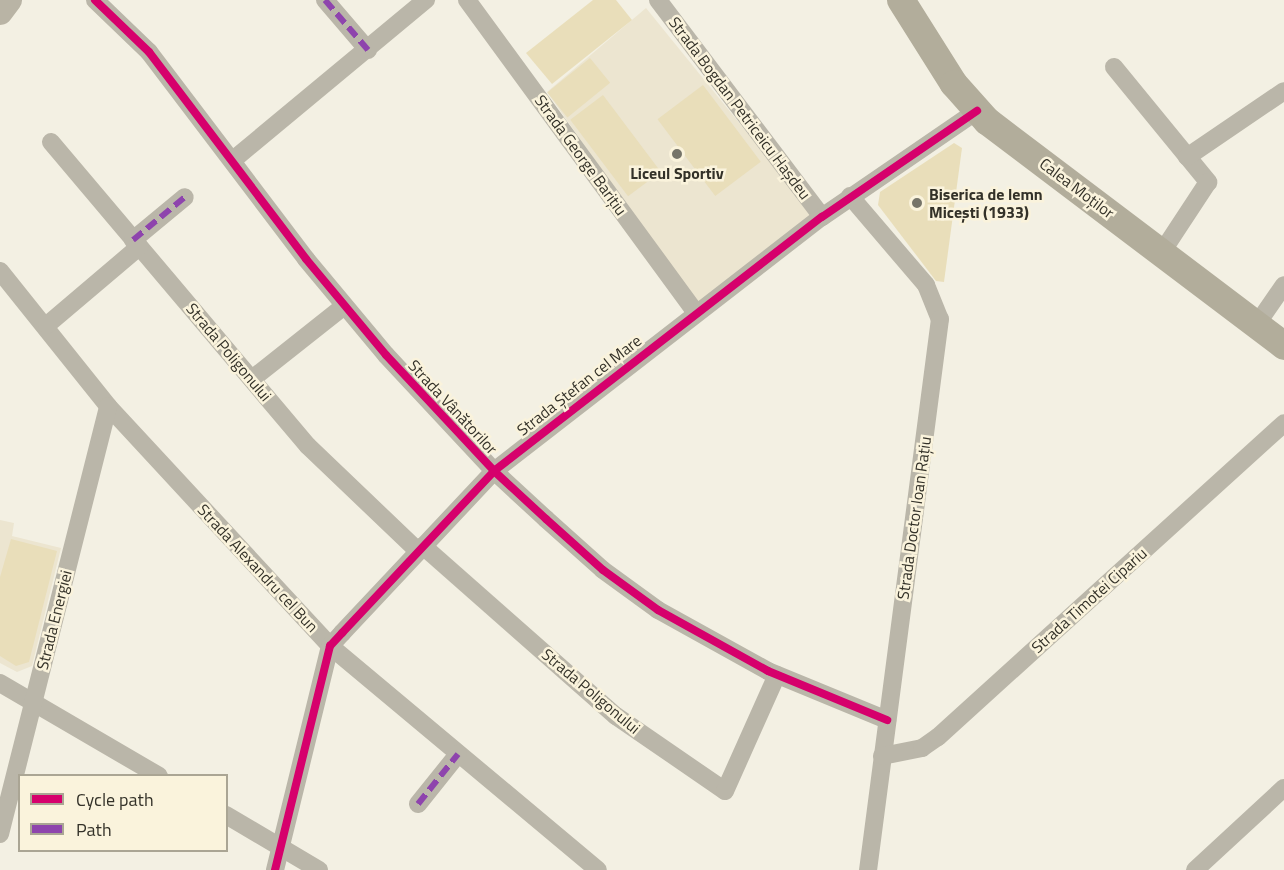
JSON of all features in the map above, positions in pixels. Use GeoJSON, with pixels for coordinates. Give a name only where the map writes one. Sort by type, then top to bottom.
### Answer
{"type":"FeatureCollection","features":[{"type":"Feature","properties":{"kind":"main road"},"geometry":{"type":"LineString","coordinates":[[0,12],[9,0]]}},
{"type":"Feature","properties":{"kind":"main road","name":"Calea Moților"},"geometry":{"type":"LineString","coordinates":[[901,0],[938,61],[977,111],[1284,346]]}},
{"type":"Feature","properties":{"kind":"street","name":"Strada Vânătorilor"},"geometry":{"type":"LineString","coordinates":[[95,0],[149,52],[344,306],[494,471],[631,592],[777,675],[886,720]]}},
{"type":"Feature","properties":{"kind":"street"},"geometry":{"type":"LineString","coordinates":[[326,0],[368,51]]}},
{"type":"Feature","properties":{"kind":"street"},"geometry":{"type":"LineString","coordinates":[[233,160],[368,51],[426,0]]}},
{"type":"Feature","properties":{"kind":"street","name":"Strada George Barițiu"},"geometry":{"type":"LineString","coordinates":[[467,0],[695,311]]}},
{"type":"Feature","properties":{"kind":"street","name":"Strada Bogdan Petriceicu Hașdeu"},"geometry":{"type":"LineString","coordinates":[[658,0],[822,216]]}},
{"type":"Feature","properties":{"kind":"street"},"geometry":{"type":"LineString","coordinates":[[1114,67],[1207,185],[1162,252]]}},
{"type":"Feature","properties":{"kind":"street"},"geometry":{"type":"LineString","coordinates":[[1187,157],[1284,91]]}},
{"type":"Feature","properties":{"kind":"street","name":"Strada Ștefan cel Mare"},"geometry":{"type":"LineString","coordinates":[[275,870],[330,646],[494,471],[695,311],[822,216],[977,111]]}},
{"type":"Feature","properties":{"kind":"street","name":"Strada Poligonului"},"geometry":{"type":"LineString","coordinates":[[51,142],[308,446],[420,549],[616,716],[724,791],[777,675]]}},
{"type":"Feature","properties":{"kind":"street"},"geometry":{"type":"LineString","coordinates":[[47,325],[185,196]]}},
{"type":"Feature","properties":{"kind":"street","name":"Strada Doctor Ioan Rațiu"},"geometry":{"type":"LineString","coordinates":[[850,196],[926,285],[940,319],[868,870]]}},
{"type":"Feature","properties":{"kind":"street","name":"Strada Alexandru cel Bun"},"geometry":{"type":"LineString","coordinates":[[3,276],[47,325],[108,406],[330,646],[591,868]]}},
{"type":"Feature","properties":{"kind":"street"},"geometry":{"type":"LineString","coordinates":[[1257,324],[1284,285]]}},
{"type":"Feature","properties":{"kind":"street"},"geometry":{"type":"LineString","coordinates":[[252,380],[344,306]]}},
{"type":"Feature","properties":{"kind":"street","name":"Strada Energiei"},"geometry":{"type":"LineString","coordinates":[[0,834],[108,406]]}},
{"type":"Feature","properties":{"kind":"street","name":"Strada Timotei Cipariu"},"geometry":{"type":"LineString","coordinates":[[882,756],[922,748],[938,738],[1284,423]]}},
{"type":"Feature","properties":{"kind":"street"},"geometry":{"type":"LineString","coordinates":[[0,682],[156,774]]}},
{"type":"Feature","properties":{"kind":"street"},"geometry":{"type":"LineString","coordinates":[[417,804],[458,754]]}},
{"type":"Feature","properties":{"kind":"street"},"geometry":{"type":"LineString","coordinates":[[1195,870],[1284,788]]}},
{"type":"Feature","properties":{"kind":"street"},"geometry":{"type":"LineString","coordinates":[[228,816],[319,870]]}},
{"type":"Feature","properties":{"kind":"shaded area"},"geometry":{"type":"Polygon","coordinates":[[[593,0],[616,0],[632,20],[552,84],[526,53],[593,0]]]}},
{"type":"Feature","properties":{"kind":"shaded area","name":"Liceul Sportiv"},"geometry":{"type":"Polygon","coordinates":[[[646,8],[814,215],[696,304],[547,92],[646,8]]]}},
{"type":"Feature","properties":{"kind":"shaded area"},"geometry":{"type":"Polygon","coordinates":[[[590,58],[610,83],[567,117],[547,93],[590,58]]]}},
{"type":"Feature","properties":{"kind":"shaded area"},"geometry":{"type":"Polygon","coordinates":[[[703,85],[761,162],[715,196],[657,119],[703,85]]]}},
{"type":"Feature","properties":{"kind":"shaded area"},"geometry":{"type":"Polygon","coordinates":[[[603,95],[661,172],[628,196],[570,120],[603,95]]]}},
{"type":"Feature","properties":{"kind":"shaded area"},"geometry":{"type":"Polygon","coordinates":[[[954,143],[962,148],[944,282],[936,281],[878,205],[880,192],[954,143]]]}},
{"type":"Feature","properties":{"kind":"shaded area"},"geometry":{"type":"Polygon","coordinates":[[[0,520],[14,523],[12,536],[61,548],[32,666],[17,672],[0,663],[0,520]]]}},
{"type":"Feature","properties":{"kind":"shaded area"},"geometry":{"type":"Polygon","coordinates":[[[11,539],[57,551],[29,662],[16,666],[0,656],[0,577],[11,539]]]}},
{"type":"Feature","properties":{"kind":"marked path"},"geometry":{"type":"LineString","coordinates":[[325,0],[368,50]]}},
{"type":"Feature","properties":{"kind":"marked path"},"geometry":{"type":"LineString","coordinates":[[133,240],[185,197]]}},
{"type":"Feature","properties":{"kind":"marked path"},"geometry":{"type":"LineString","coordinates":[[418,804],[458,754]]}},
{"type":"Feature","properties":{"kind":"cycle path"},"geometry":{"type":"LineString","coordinates":[[95,0],[149,52],[306,259],[386,355],[494,471],[546,519],[603,570],[658,610],[768,671],[887,720]]}},
{"type":"Feature","properties":{"kind":"cycle path"},"geometry":{"type":"LineString","coordinates":[[275,870],[330,646],[342,633],[494,471],[822,217],[977,111]]}},
{"type":"Feature","properties":{"kind":"place","name":"Liceul Sportiv"},"geometry":{"type":"Point","coordinates":[677,154]}},
{"type":"Feature","properties":{"kind":"place","name":"Biserica de lemn Micești (1933)"},"geometry":{"type":"Point","coordinates":[917,203]}}]}
